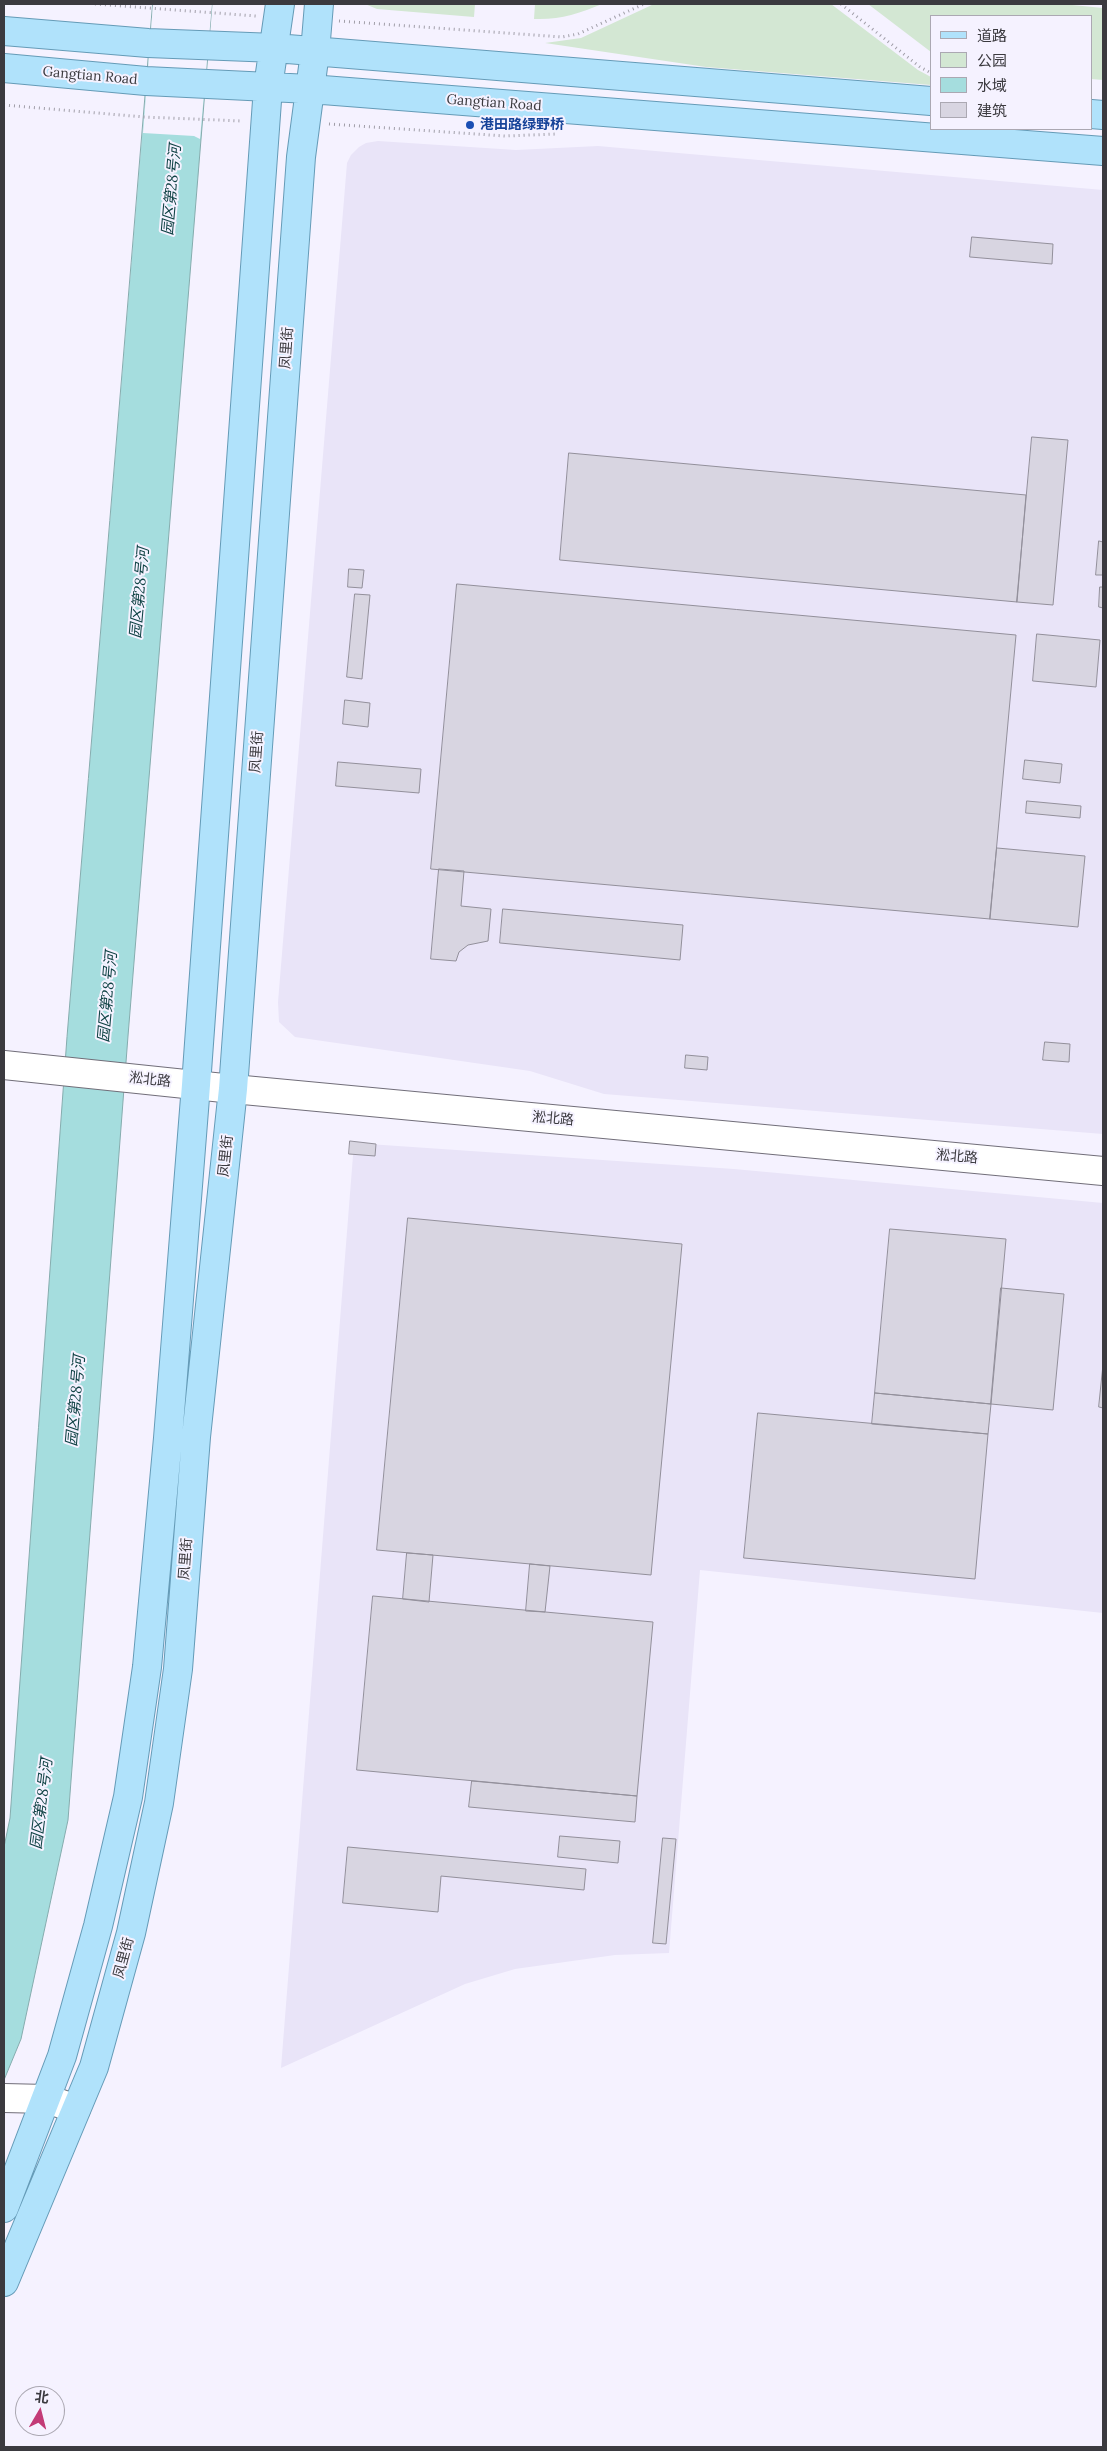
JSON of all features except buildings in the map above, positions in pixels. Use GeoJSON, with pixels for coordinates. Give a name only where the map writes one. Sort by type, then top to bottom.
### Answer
{"type":"FeatureCollection","features":[{"type":"Feature","properties":{"kind":"main road","name":"凤里街"},"geometry":{"type":"LineString","coordinates":[[4,2208],[62,2056],[98,1926],[128,1797],[147,1667],[168,1447],[196,1085],[268,87],[280,11]]}},
{"type":"Feature","properties":{"kind":"main road","name":"凤里街"},"geometry":{"type":"LineString","coordinates":[[4,2282],[94,2067],[131,1933],[159,1803],[178,1670],[196,1437],[233,1089],[300,157],[319,12]]}},
{"type":"Feature","properties":{"kind":"main road"},"geometry":{"type":"LineString","coordinates":[[4,31],[148,43],[275,48],[930,101]]}},
{"type":"Feature","properties":{"kind":"main road","name":"Gangtian Road"},"geometry":{"type":"LineString","coordinates":[[4,68],[146,81],[310,89],[1103,151]]}},
{"type":"Feature","properties":{"kind":"street","name":"淞北路"},"geometry":{"type":"LineString","coordinates":[[4,1065],[233,1089],[1103,1171]]}},
{"type":"Feature","properties":{"kind":"street"},"geometry":{"type":"LineString","coordinates":[[5,2098],[47,2099],[76,2109]]}},
{"type":"Feature","properties":{"kind":"path"},"geometry":{"type":"LineString","coordinates":[[95,4],[211,13],[280,11]]}},
{"type":"Feature","properties":{"kind":"path"},"geometry":{"type":"LineString","coordinates":[[319,12],[562,37],[578,34],[644,4]]}},
{"type":"Feature","properties":{"kind":"path"},"geometry":{"type":"LineString","coordinates":[[841,4],[920,67],[930,72]]}},
{"type":"Feature","properties":{"kind":"path"},"geometry":{"type":"LineString","coordinates":[[4,105],[144,117],[266,122]]}},
{"type":"Feature","properties":{"kind":"path"},"geometry":{"type":"LineString","coordinates":[[305,124],[352,124],[505,136],[560,133]]}},
{"type":"Feature","properties":{"kind":"shaded area"},"geometry":{"type":"Polygon","coordinates":[[[378,141],[516,150],[598,146],[1103,190],[1103,1134],[604,1094],[530,1071],[295,1037],[279,1022],[278,1002],[347,163],[351,155],[359,147],[366,143],[378,141]]]}},
{"type":"Feature","properties":{"kind":"shaded area"},"geometry":{"type":"Polygon","coordinates":[[[354,1143],[734,1169],[1103,1203],[1103,1613],[700,1570],[669,1953],[615,1955],[515,1969],[465,1984],[281,2068],[354,1143]]]}},
{"type":"Feature","properties":{"kind":"green space"},"geometry":{"type":"Polygon","coordinates":[[[365,4],[475,4],[474,17],[377,9],[365,4]]]}},
{"type":"Feature","properties":{"kind":"green space"},"geometry":{"type":"Polygon","coordinates":[[[535,4],[602,4],[569,16],[534,19],[535,4]]]}},
{"type":"Feature","properties":{"kind":"green space"},"geometry":{"type":"Polygon","coordinates":[[[654,4],[831,4],[918,70],[930,76],[930,85],[706,67],[545,43],[581,38],[654,4]]]}},
{"type":"Feature","properties":{"kind":"green space"},"geometry":{"type":"Polygon","coordinates":[[[868,4],[1062,4],[1103,8],[1103,80],[1092,79],[1092,15],[930,15],[930,51],[868,4]]]}},
{"type":"Feature","properties":{"kind":"water","name":"园区第28号河"},"geometry":{"type":"Polygon","coordinates":[[[153,4],[212,4],[128,1036],[68,1820],[21,2039],[4,2080],[4,1847],[10,1818],[67,1037],[153,4]]]}},
{"type":"Feature","properties":{"kind":"pier"},"geometry":{"type":"Polygon","coordinates":[[[153,4],[212,4],[200,139],[194,136],[143,133],[153,4]]]}},
{"type":"Feature","properties":{"kind":"place","name":"港田路绿野桥"},"geometry":{"type":"Point","coordinates":[470,125]}}]}
